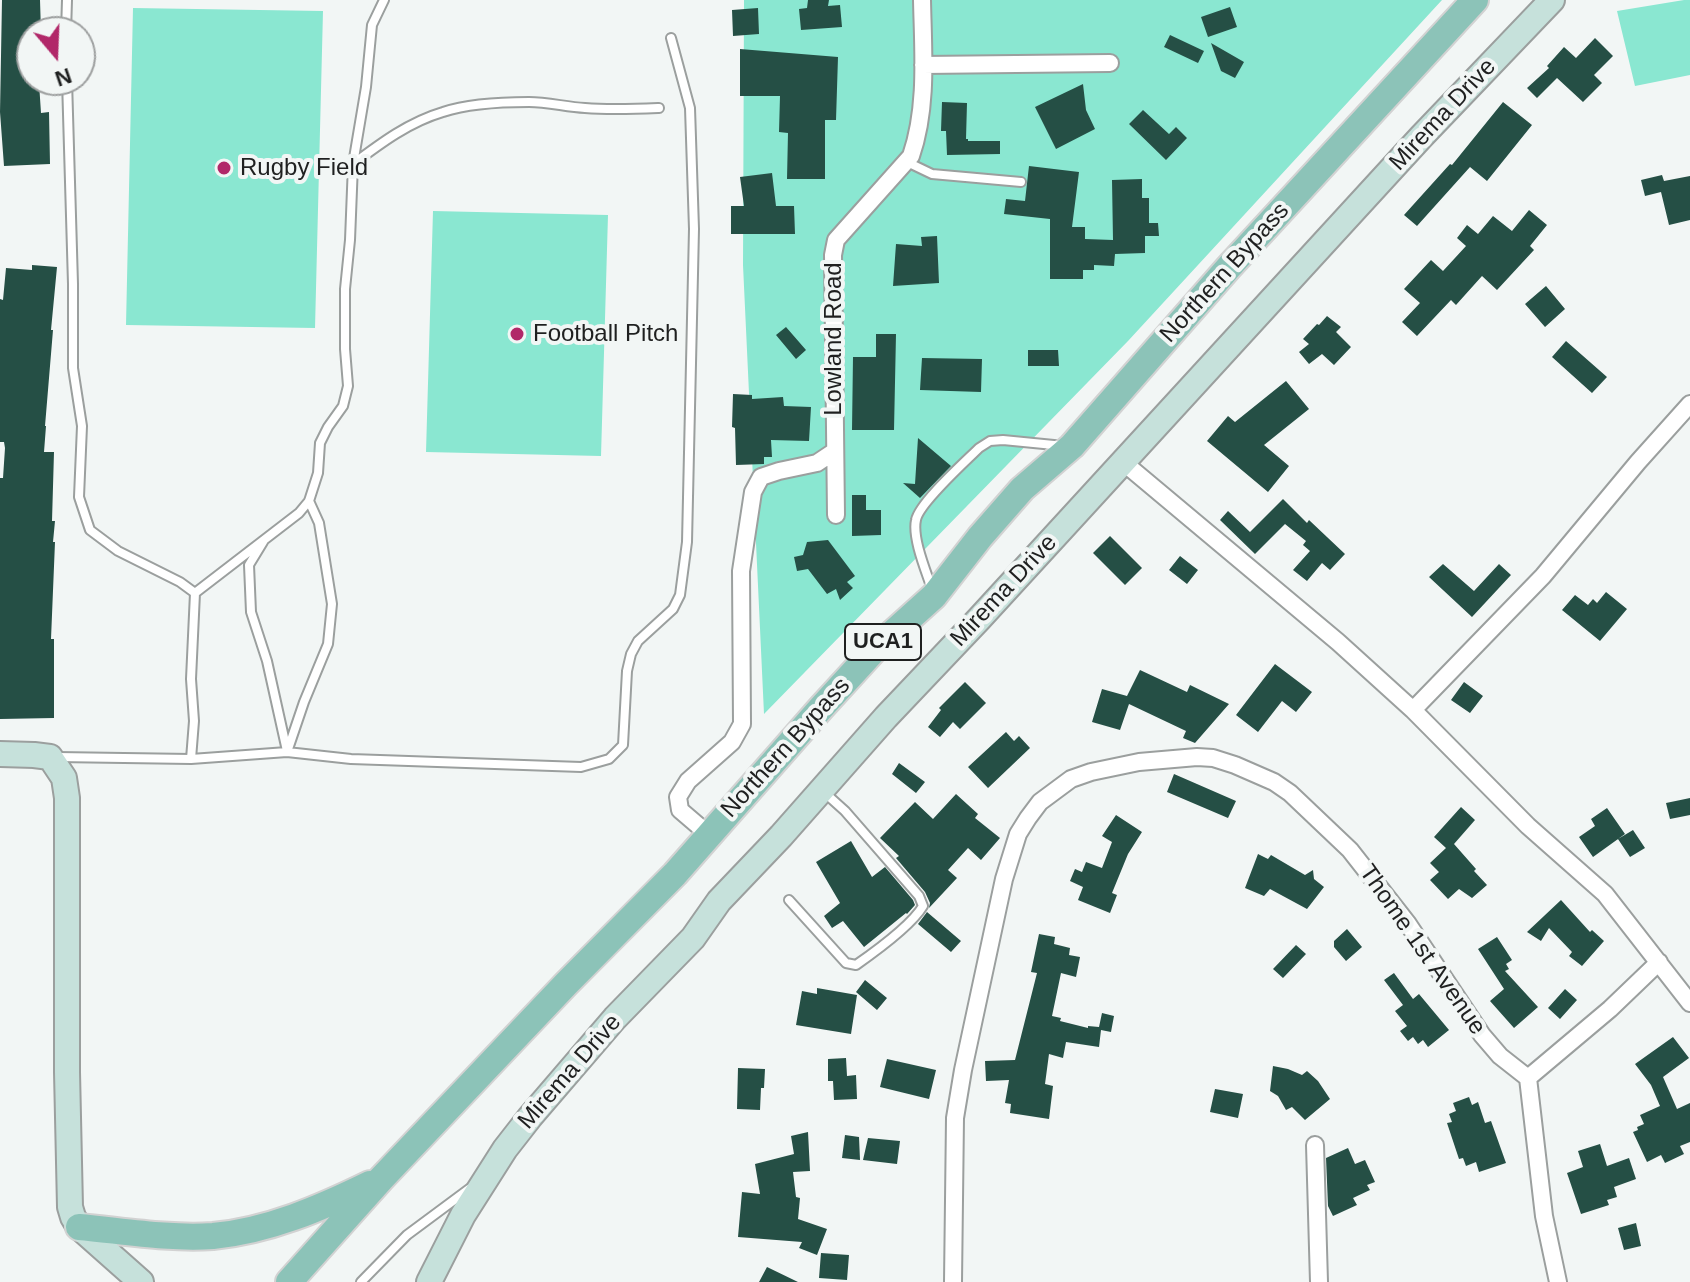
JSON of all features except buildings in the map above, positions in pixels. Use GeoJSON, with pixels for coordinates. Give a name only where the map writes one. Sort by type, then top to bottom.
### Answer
{"type":"FeatureCollection","features":[{"type":"Feature","properties":{"kind":"main road","name":"Northern Bypass"},"geometry":{"type":"LineString","coordinates":[[289,1282],[381,1179],[675,874],[874,650],[934,596],[1022,489],[1072,446],[1229,267],[1475,0]]}},
{"type":"Feature","properties":{"kind":"main road"},"geometry":{"type":"LineString","coordinates":[[79,1227],[211,1236],[242,1232],[331,1203],[381,1179]]}},
{"type":"Feature","properties":{"kind":"street","name":"Lowland Road"},"geometry":{"type":"LineString","coordinates":[[836,515],[833,255],[836,240],[907,162],[916,140],[923,92],[922,0]]}},
{"type":"Feature","properties":{"kind":"street","name":"Mirema Drive"},"geometry":{"type":"LineString","coordinates":[[429,1282],[486,1177],[530,1117],[605,1029],[693,938],[719,901],[886,717],[1421,137],[1552,0]]}},
{"type":"Feature","properties":{"kind":"street"},"geometry":{"type":"LineString","coordinates":[[923,65],[1110,63]]}},
{"type":"Feature","properties":{"kind":"street"},"geometry":{"type":"LineString","coordinates":[[1413,710],[1543,576],[1690,404]]}},
{"type":"Feature","properties":{"kind":"street"},"geometry":{"type":"LineString","coordinates":[[708,834],[680,810],[678,797],[688,781],[732,742],[742,724],[741,571],[753,492],[761,477],[817,463],[835,451]]}},
{"type":"Feature","properties":{"kind":"street"},"geometry":{"type":"LineString","coordinates":[[1123,462],[1338,642],[1413,710],[1528,826],[1605,894],[1690,1003]]}},
{"type":"Feature","properties":{"kind":"street"},"geometry":{"type":"LineString","coordinates":[[0,754],[50,757],[64,778],[67,798],[70,1207],[79,1227],[141,1282]]}},
{"type":"Feature","properties":{"kind":"street","name":"Thome 1st Avenue"},"geometry":{"type":"LineString","coordinates":[[953,1282],[955,1118],[1004,879],[1018,834],[1028,818],[1040,802],[1071,779],[1139,762],[1197,757],[1235,765],[1274,782],[1290,793],[1350,850],[1408,924],[1482,1035],[1500,1056],[1528,1078]]}},
{"type":"Feature","properties":{"kind":"street"},"geometry":{"type":"LineString","coordinates":[[1558,1282],[1544,1216],[1528,1078],[1610,1009],[1659,962]]}},
{"type":"Feature","properties":{"kind":"street"},"geometry":{"type":"LineString","coordinates":[[1315,1145],[1319,1282]]}},
{"type":"Feature","properties":{"kind":"lane"},"geometry":{"type":"LineString","coordinates":[[191,759],[195,593],[299,513],[309,501],[318,473],[320,443],[343,406],[348,386],[345,289],[353,164],[366,87],[372,25],[384,0]]}},
{"type":"Feature","properties":{"kind":"lane"},"geometry":{"type":"LineString","coordinates":[[50,757],[191,759],[287,752],[351,759],[581,767],[609,759],[623,745],[627,671],[631,654],[638,641],[673,609],[680,595],[687,542],[693,214],[690,108],[671,38]]}},
{"type":"Feature","properties":{"kind":"lane"},"geometry":{"type":"LineString","coordinates":[[67,96],[73,368],[82,426],[79,497],[90,530],[118,551],[180,582],[195,593]]}},
{"type":"Feature","properties":{"kind":"lane"},"geometry":{"type":"LineString","coordinates":[[353,164],[388,137],[445,111],[531,102],[619,110],[659,108]]}},
{"type":"Feature","properties":{"kind":"lane"},"geometry":{"type":"LineString","coordinates":[[907,162],[932,174],[1021,182]]}},
{"type":"Feature","properties":{"kind":"lane"},"geometry":{"type":"LineString","coordinates":[[934,596],[916,535],[916,519],[922,507],[979,448],[990,441],[1072,446]]}},
{"type":"Feature","properties":{"kind":"lane"},"geometry":{"type":"LineString","coordinates":[[287,752],[328,644],[332,604],[319,523],[309,501]]}},
{"type":"Feature","properties":{"kind":"lane"},"geometry":{"type":"LineString","coordinates":[[267,536],[249,565],[251,612],[267,661],[287,752]]}},
{"type":"Feature","properties":{"kind":"lane"},"geometry":{"type":"LineString","coordinates":[[789,900],[846,963],[856,965],[918,915],[923,906],[919,896],[899,872],[845,811],[821,789]]}},
{"type":"Feature","properties":{"kind":"lane"},"geometry":{"type":"LineString","coordinates":[[361,1282],[407,1235],[486,1177]]}},
{"type":"Feature","properties":{"kind":"green space"},"geometry":{"type":"Polygon","coordinates":[[[744,0],[1442,0],[1128,341],[764,714],[743,265],[744,0]]]}},
{"type":"Feature","properties":{"kind":"green space"},"geometry":{"type":"Polygon","coordinates":[[[1690,0],[1690,75],[1635,86],[1617,11],[1690,0]]]}},
{"type":"Feature","properties":{"kind":"green space","name":"Rugby Field"},"geometry":{"type":"Polygon","coordinates":[[[133,8],[323,11],[315,328],[126,325],[133,8]]]}},
{"type":"Feature","properties":{"kind":"green space","name":"Football Pitch"},"geometry":{"type":"Polygon","coordinates":[[[433,211],[608,215],[601,456],[426,452],[433,211]]]}},
{"type":"Feature","properties":{"kind":"place","name":"Rugby Field"},"geometry":{"type":"Point","coordinates":[224,168]}},
{"type":"Feature","properties":{"kind":"place","name":"Football Pitch"},"geometry":{"type":"Point","coordinates":[517,334]}}]}
